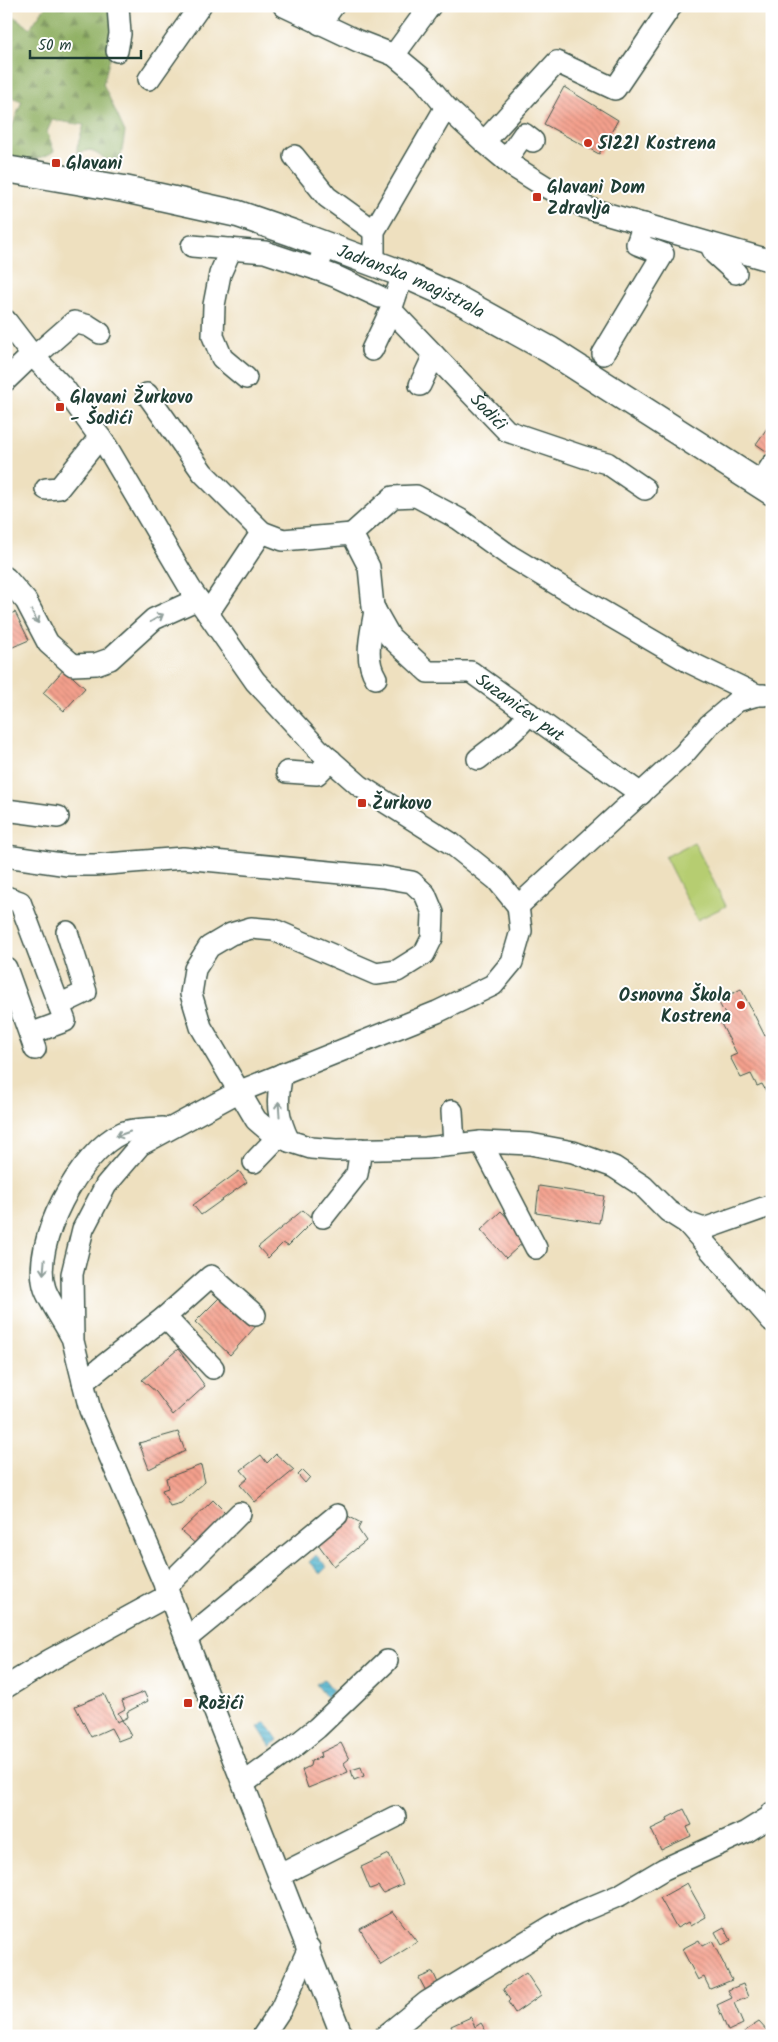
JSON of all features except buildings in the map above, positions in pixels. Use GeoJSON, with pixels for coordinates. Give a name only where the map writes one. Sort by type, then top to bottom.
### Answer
{"type":"FeatureCollection","features":[{"type":"Feature","properties":{"kind":"main road","name":"Jadranska magistrala"},"geometry":{"type":"LineString","coordinates":[[8,170],[124,189],[238,214],[374,262],[501,313],[550,350],[768,480]]}},
{"type":"Feature","properties":{"kind":"street"},"geometry":{"type":"LineString","coordinates":[[116,51],[120,34],[118,6]]}},
{"type":"Feature","properties":{"kind":"street"},"geometry":{"type":"LineString","coordinates":[[149,79],[200,6]]}},
{"type":"Feature","properties":{"kind":"street"},"geometry":{"type":"LineString","coordinates":[[284,6],[358,41],[394,55],[423,79],[446,107],[514,167],[588,208],[710,244],[770,258]]}},
{"type":"Feature","properties":{"kind":"street"},"geometry":{"type":"LineString","coordinates":[[320,24],[333,6]]}},
{"type":"Feature","properties":{"kind":"street"},"geometry":{"type":"LineString","coordinates":[[394,55],[430,6]]}},
{"type":"Feature","properties":{"kind":"street"},"geometry":{"type":"LineString","coordinates":[[484,142],[557,62],[616,90],[671,6]]}},
{"type":"Feature","properties":{"kind":"street"},"geometry":{"type":"LineString","coordinates":[[374,262],[374,231],[446,107]]}},
{"type":"Feature","properties":{"kind":"street"},"geometry":{"type":"LineString","coordinates":[[506,160],[524,134],[533,140]]}},
{"type":"Feature","properties":{"kind":"street"},"geometry":{"type":"LineString","coordinates":[[294,156],[327,197],[374,231]]}},
{"type":"Feature","properties":{"kind":"street"},"geometry":{"type":"LineString","coordinates":[[602,354],[663,254],[637,244],[644,224]]}},
{"type":"Feature","properties":{"kind":"street"},"geometry":{"type":"LineString","coordinates":[[710,244],[715,254],[736,273]]}},
{"type":"Feature","properties":{"kind":"street"},"geometry":{"type":"LineString","coordinates":[[316,269],[327,245]]}},
{"type":"Feature","properties":{"kind":"street"},"geometry":{"type":"LineString","coordinates":[[192,246],[265,252],[337,277],[385,304]]}},
{"type":"Feature","properties":{"kind":"street"},"geometry":{"type":"LineString","coordinates":[[231,249],[220,274],[214,305],[213,336],[222,358],[246,378]]}},
{"type":"Feature","properties":{"kind":"street"},"geometry":{"type":"LineString","coordinates":[[372,350],[385,304],[403,274]]}},
{"type":"Feature","properties":{"kind":"street","name":"Šodići"},"geometry":{"type":"LineString","coordinates":[[385,304],[507,431],[607,463],[645,489]]}},
{"type":"Feature","properties":{"kind":"street"},"geometry":{"type":"LineString","coordinates":[[6,321],[33,356],[64,388],[100,436],[203,606],[255,681],[318,749],[360,786],[452,844],[497,880],[518,906],[521,931],[512,962],[493,985],[437,1012],[238,1092],[140,1145],[106,1185],[83,1229],[72,1274],[73,1341],[90,1410],[167,1592],[244,1783],[342,2036]]}},
{"type":"Feature","properties":{"kind":"street"},"geometry":{"type":"LineString","coordinates":[[6,380],[74,322],[89,326],[100,333]]}},
{"type":"Feature","properties":{"kind":"street"},"geometry":{"type":"LineString","coordinates":[[420,385],[434,354]]}},
{"type":"Feature","properties":{"kind":"street"},"geometry":{"type":"LineString","coordinates":[[147,394],[203,473],[262,532],[282,540],[352,534],[394,497],[416,496],[459,519],[510,556],[689,662],[765,695]]}},
{"type":"Feature","properties":{"kind":"street"},"geometry":{"type":"LineString","coordinates":[[46,489],[60,488],[100,436]]}},
{"type":"Feature","properties":{"kind":"street"},"geometry":{"type":"LineString","coordinates":[[7,579],[26,601],[48,643],[73,665],[96,664],[110,659],[154,618],[203,606],[262,532]]}},
{"type":"Feature","properties":{"kind":"street","name":"Suzanićev put"},"geometry":{"type":"LineString","coordinates":[[352,534],[369,567],[373,607],[390,637],[428,672],[472,672],[641,794]]}},
{"type":"Feature","properties":{"kind":"street"},"geometry":{"type":"LineString","coordinates":[[376,610],[370,668],[376,678]]}},
{"type":"Feature","properties":{"kind":"street"},"geometry":{"type":"LineString","coordinates":[[518,906],[684,754],[709,725],[737,701],[765,695]]}},
{"type":"Feature","properties":{"kind":"street"},"geometry":{"type":"LineString","coordinates":[[478,759],[507,738],[520,726],[529,713]]}},
{"type":"Feature","properties":{"kind":"street"},"geometry":{"type":"LineString","coordinates":[[287,772],[317,774],[331,760]]}},
{"type":"Feature","properties":{"kind":"street"},"geometry":{"type":"LineString","coordinates":[[6,810],[58,817]]}},
{"type":"Feature","properties":{"kind":"street"},"geometry":{"type":"LineString","coordinates":[[6,856],[68,866],[183,858],[383,877],[412,882],[425,894],[433,913],[434,927],[431,942],[424,954],[397,971],[376,974],[274,930],[251,928],[231,934],[208,947],[195,969],[191,994],[201,1027],[256,1120],[284,1139],[311,1148],[336,1150],[426,1148],[482,1142],[530,1144],[573,1152],[614,1167],[643,1186],[668,1211],[687,1223],[704,1229],[772,1205]]}},
{"type":"Feature","properties":{"kind":"street"},"geometry":{"type":"LineString","coordinates":[[6,896],[20,902],[65,1021],[32,1041],[13,1010],[6,968]]}},
{"type":"Feature","properties":{"kind":"street"},"geometry":{"type":"LineString","coordinates":[[59,1005],[86,992],[67,932]]}},
{"type":"Feature","properties":{"kind":"street"},"geometry":{"type":"LineString","coordinates":[[282,1074],[278,1094],[278,1109],[284,1139]]}},
{"type":"Feature","properties":{"kind":"street"},"geometry":{"type":"LineString","coordinates":[[452,1111],[454,1145]]}},
{"type":"Feature","properties":{"kind":"street"},"geometry":{"type":"LineString","coordinates":[[73,1341],[46,1289],[43,1272],[48,1240],[57,1209],[85,1163],[99,1147],[123,1132],[171,1127]]}},
{"type":"Feature","properties":{"kind":"street"},"geometry":{"type":"LineString","coordinates":[[254,1162],[284,1139]]}},
{"type":"Feature","properties":{"kind":"street"},"geometry":{"type":"LineString","coordinates":[[482,1142],[536,1248]]}},
{"type":"Feature","properties":{"kind":"street"},"geometry":{"type":"LineString","coordinates":[[323,1217],[357,1174],[361,1149]]}},
{"type":"Feature","properties":{"kind":"street"},"geometry":{"type":"LineString","coordinates":[[687,1223],[772,1321]]}},
{"type":"Feature","properties":{"kind":"street"},"geometry":{"type":"LineString","coordinates":[[83,1382],[165,1317],[211,1276],[255,1315]]}},
{"type":"Feature","properties":{"kind":"street"},"geometry":{"type":"LineString","coordinates":[[165,1317],[213,1368]]}},
{"type":"Feature","properties":{"kind":"street"},"geometry":{"type":"LineString","coordinates":[[6,1688],[50,1660],[167,1592],[240,1513]]}},
{"type":"Feature","properties":{"kind":"street"},"geometry":{"type":"LineString","coordinates":[[186,1639],[337,1516]]}},
{"type":"Feature","properties":{"kind":"street"},"geometry":{"type":"LineString","coordinates":[[244,1783],[292,1750],[387,1661]]}},
{"type":"Feature","properties":{"kind":"street"},"geometry":{"type":"LineString","coordinates":[[385,2036],[427,2002],[552,1926],[620,1894],[664,1869],[746,1832],[770,1817],[772,1813]]}},
{"type":"Feature","properties":{"kind":"street"},"geometry":{"type":"LineString","coordinates":[[280,1875],[394,1817]]}},
{"type":"Feature","properties":{"kind":"street"},"geometry":{"type":"LineString","coordinates":[[263,2036],[281,2008],[309,1948]]}},
{"type":"Feature","properties":{"kind":"green space"},"geometry":{"type":"Polygon","coordinates":[[[46,6],[113,6],[110,58],[103,84],[125,132],[119,169],[109,165],[108,160],[90,150],[77,153],[84,125],[52,120],[47,132],[54,151],[43,157],[31,159],[6,157],[6,129],[12,127],[22,101],[6,95],[6,11],[30,28],[46,6]]]}},
{"type":"Feature","properties":{"kind":"green space"},"geometry":{"type":"Polygon","coordinates":[[[694,842],[726,906],[697,920],[665,857],[694,842]]]}},
{"type":"Feature","properties":{"kind":"water"},"geometry":{"type":"Polygon","coordinates":[[[316,1555],[327,1567],[320,1574],[309,1562],[316,1555]]]}},
{"type":"Feature","properties":{"kind":"water"},"geometry":{"type":"Polygon","coordinates":[[[324,1679],[333,1690],[327,1698],[316,1684],[324,1679]]]}},
{"type":"Feature","properties":{"kind":"water"},"geometry":{"type":"Polygon","coordinates":[[[266,1722],[278,1740],[271,1747],[258,1727],[266,1722]]]}},
{"type":"Feature","properties":{"kind":"place","name":"51221 Kostrena"},"geometry":{"type":"Point","coordinates":[588,143]}},
{"type":"Feature","properties":{"kind":"place","name":"Glavani"},"geometry":{"type":"Point","coordinates":[56,163]}},
{"type":"Feature","properties":{"kind":"place","name":"Glavani Dom Zdravlja"},"geometry":{"type":"Point","coordinates":[537,197]}},
{"type":"Feature","properties":{"kind":"place","name":"Glavani Žurkovo - Šodići"},"geometry":{"type":"Point","coordinates":[60,407]}},
{"type":"Feature","properties":{"kind":"place","name":"Žurkovo"},"geometry":{"type":"Point","coordinates":[362,803]}},
{"type":"Feature","properties":{"kind":"place","name":"Osnovna Škola Kostrena"},"geometry":{"type":"Point","coordinates":[741,1005]}},
{"type":"Feature","properties":{"kind":"place","name":"Rožići"},"geometry":{"type":"Point","coordinates":[188,1703]}}]}
